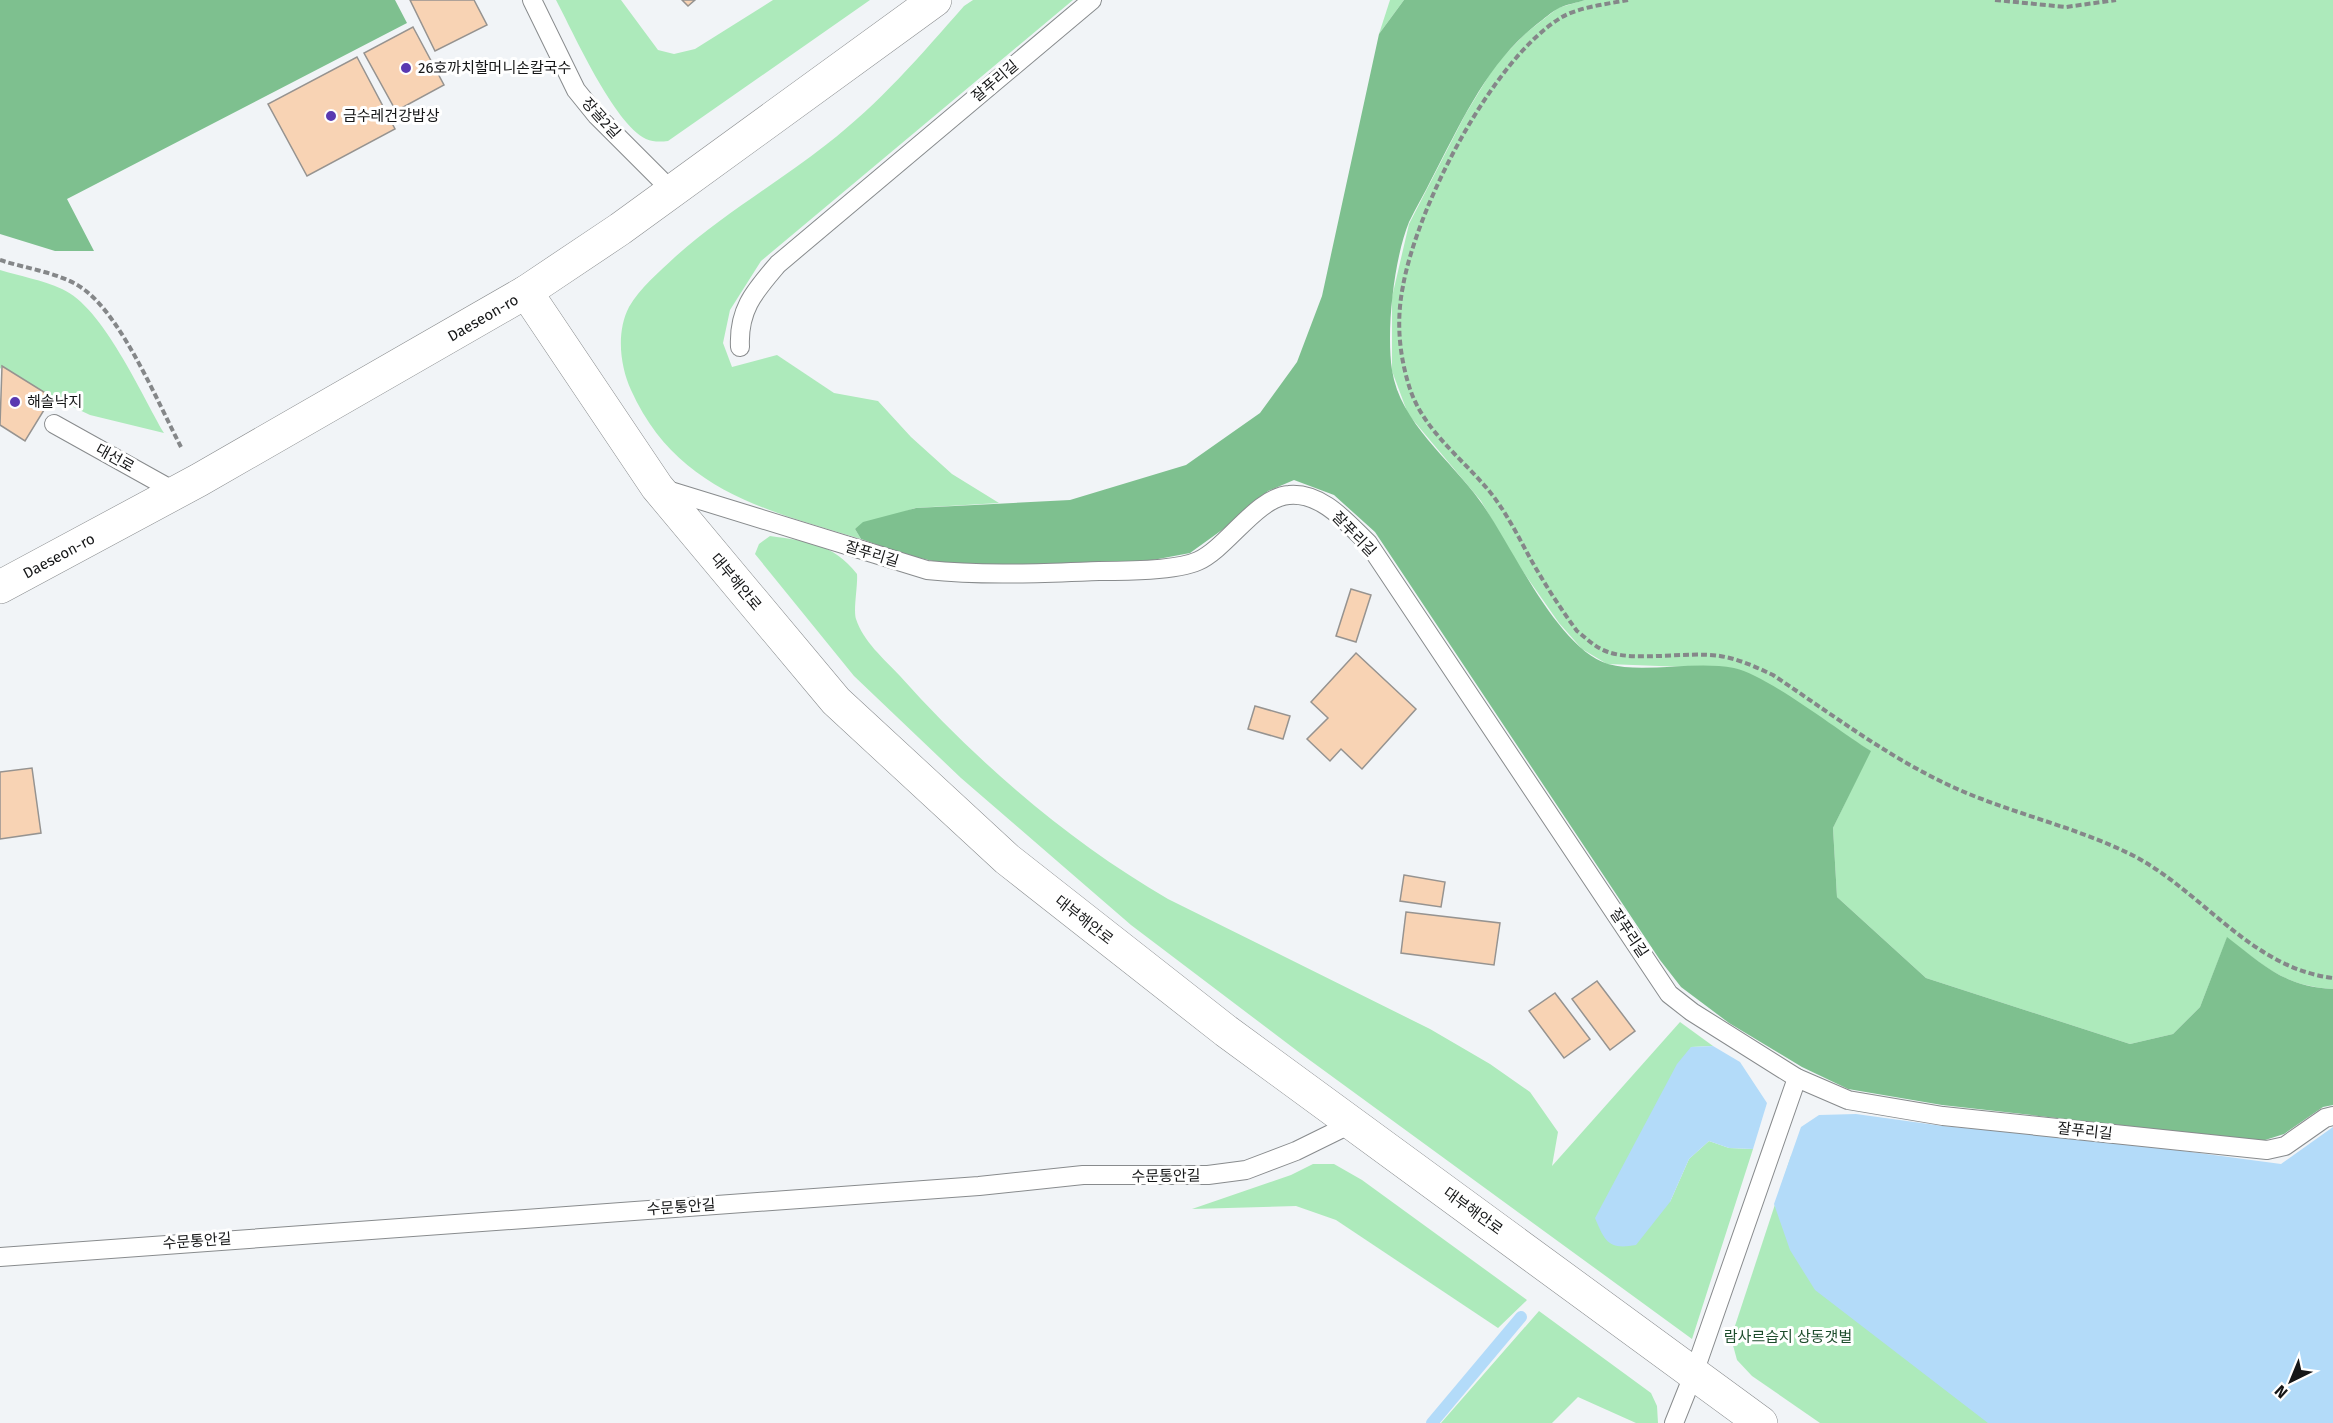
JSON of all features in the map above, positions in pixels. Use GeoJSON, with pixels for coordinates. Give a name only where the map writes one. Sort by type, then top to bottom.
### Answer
{"type":"FeatureCollection","features":[{"type":"Feature","properties":{"kind":"street","name":"Daeseon-ro"},"geometry":{"type":"LineString","coordinates":[[0,587],[188,486],[526,292],[672,191],[935,0]]}},
{"type":"Feature","properties":{"kind":"street","name":"대부해안로"},"geometry":{"type":"LineString","coordinates":[[526,292],[657,487],[836,701],[1006,859],[1226,1031],[1761,1423]]}},
{"type":"Feature","properties":{"kind":"lane","name":"장골2길"},"geometry":{"type":"LineString","coordinates":[[532,0],[576,90],[597,116],[672,191]]}},
{"type":"Feature","properties":{"kind":"lane","name":"잘푸리길"},"geometry":{"type":"LineString","coordinates":[[740,347],[739,325],[751,295],[778,264],[1092,0]]}},
{"type":"Feature","properties":{"kind":"lane","name":"대선로"},"geometry":{"type":"LineString","coordinates":[[54,424],[188,486]]}},
{"type":"Feature","properties":{"kind":"lane","name":"잘푸리길"},"geometry":{"type":"LineString","coordinates":[[657,487],[927,570],[973,575],[1148,570],[1198,561],[1271,501],[1288,495],[1309,498],[1335,511],[1368,543],[1669,993],[1692,1012],[1797,1078],[1848,1100],[1943,1116],[2267,1150],[2285,1146],[2325,1118],[2333,1116]]}},
{"type":"Feature","properties":{"kind":"lane"},"geometry":{"type":"LineString","coordinates":[[1674,1423],[1694,1373],[1797,1078]]}},
{"type":"Feature","properties":{"kind":"lane","name":"수문통안길"},"geometry":{"type":"LineString","coordinates":[[0,1257],[314,1232],[979,1186],[1083,1175],[1208,1175],[1246,1170],[1296,1151],[1353,1123]]}},
{"type":"Feature","properties":{"kind":"path"},"geometry":{"type":"LineString","coordinates":[[1628,0],[1564,16],[1535,37],[1510,65],[1478,111],[1418,227],[1403,286],[1399,327],[1400,348],[1411,392],[1443,441],[1491,493],[1577,631],[1592,644],[1607,652],[1624,656],[1681,653],[1721,656],[1757,667],[1773,675],[1911,767],[1958,789],[2133,856],[2162,873],[2262,953],[2291,969],[2333,978]]}},
{"type":"Feature","properties":{"kind":"path"},"geometry":{"type":"LineString","coordinates":[[1995,0],[2066,7],[2116,0]]}},
{"type":"Feature","properties":{"kind":"path"},"geometry":{"type":"LineString","coordinates":[[0,260],[58,277],[86,290],[106,312],[125,341],[188,486]]}},
{"type":"Feature","properties":{"kind":"green space"},"geometry":{"type":"Polygon","coordinates":[[[0,0],[395,0],[407,23],[67,199],[94,251],[55,251],[0,234],[0,0]]]}},
{"type":"Feature","properties":{"kind":"green space"},"geometry":{"type":"Polygon","coordinates":[[[556,0],[621,0],[658,50],[674,54],[695,49],[773,0],[870,0],[668,141],[659,142],[646,139],[634,130],[621,115],[595,76],[556,0]]]}},
{"type":"Feature","properties":{"kind":"green space"},"geometry":{"type":"Polygon","coordinates":[[[973,0],[1073,0],[761,261],[730,310],[723,343],[732,367],[777,355],[834,393],[878,401],[911,437],[952,474],[999,503],[915,508],[855,529],[861,539],[791,518],[727,491],[698,473],[672,451],[650,424],[627,381],[622,360],[622,327],[633,300],[663,268],[712,227],[846,129],[882,96],[964,6],[973,0]]]}},
{"type":"Feature","properties":{"kind":"green space"},"geometry":{"type":"Polygon","coordinates":[[[1390,0],[1404,0],[1379,34],[1390,0]]]}},
{"type":"Feature","properties":{"kind":"green space"},"geometry":{"type":"Polygon","coordinates":[[[1404,0],[1585,0],[1559,8],[1537,24],[1504,57],[1489,75],[1477,95],[1409,222],[1395,275],[1390,335],[1392,370],[1405,407],[1428,440],[1480,501],[1536,592],[1570,638],[1589,654],[1608,664],[1622,667],[1702,665],[1734,668],[1749,673],[1784,692],[1871,751],[1833,828],[1837,897],[1926,978],[2130,1044],[2173,1034],[2200,1007],[2227,937],[2264,965],[2288,979],[2301,984],[2333,989],[2333,1105],[2323,1107],[2284,1134],[2262,1141],[1942,1105],[1848,1089],[1802,1067],[1729,1023],[1681,987],[1660,960],[1375,532],[1334,495],[1294,480],[1268,491],[1233,522],[1190,553],[1137,563],[954,566],[903,554],[861,539],[855,529],[863,522],[916,508],[1070,500],[1186,465],[1260,413],[1297,362],[1322,296],[1379,34],[1404,0]]]}},
{"type":"Feature","properties":{"kind":"green space"},"geometry":{"type":"Polygon","coordinates":[[[1585,0],[2333,0],[2333,989],[2301,984],[2275,973],[2227,938],[2200,1007],[2173,1034],[2130,1044],[1926,978],[1837,897],[1833,828],[1870,751],[1765,682],[1737,669],[1607,664],[1582,649],[1559,623],[1517,563],[1481,501],[1408,414],[1392,371],[1392,297],[1409,224],[1465,115],[1496,64],[1526,33],[1558,8],[1585,0]]]}},
{"type":"Feature","properties":{"kind":"green space"},"geometry":{"type":"Polygon","coordinates":[[[0,270],[62,289],[77,299],[92,314],[120,353],[164,433],[90,415],[52,397],[2,366],[0,369],[0,270]]]}},
{"type":"Feature","properties":{"kind":"green space"},"geometry":{"type":"Polygon","coordinates":[[[770,536],[818,545],[848,564],[857,574],[856,619],[869,642],[960,739],[1025,798],[1095,852],[1168,899],[1430,1029],[1490,1064],[1530,1092],[1558,1132],[1552,1166],[1680,1022],[1713,1046],[1691,1047],[1670,1202],[1689,1159],[1709,1141],[1729,1148],[1753,1149],[1692,1339],[1300,1053],[1131,925],[961,778],[854,676],[755,554],[759,544],[770,536]]]}},
{"type":"Feature","properties":{"kind":"green space","name":"람사르습지 상동갯벌"},"geometry":{"type":"Polygon","coordinates":[[[1791,1156],[2333,1423],[1820,1423],[1752,1376],[1737,1360],[1731,1338],[1791,1156]]]}},
{"type":"Feature","properties":{"kind":"green space"},"geometry":{"type":"Polygon","coordinates":[[[1313,1164],[1334,1164],[1362,1180],[1527,1300],[1498,1328],[1336,1220],[1296,1206],[1192,1209],[1291,1175],[1313,1164]]]}},
{"type":"Feature","properties":{"kind":"green space"},"geometry":{"type":"Polygon","coordinates":[[[1539,1311],[1651,1393],[1657,1406],[1658,1423],[1636,1423],[1578,1397],[1552,1423],[1441,1423],[1539,1311]]]}},
{"type":"Feature","properties":{"kind":"water"},"geometry":{"type":"Polygon","coordinates":[[[1713,1046],[1740,1062],[1767,1103],[1753,1149],[1729,1148],[1709,1141],[1689,1159],[1670,1202],[1636,1245],[1614,1245],[1605,1238],[1595,1218],[1677,1064],[1691,1047],[1713,1046]]]}},
{"type":"Feature","properties":{"kind":"water"},"geometry":{"type":"Polygon","coordinates":[[[1856,1114],[1943,1126],[2109,1141],[2281,1164],[2333,1127],[2333,1423],[1988,1423],[1815,1290],[1790,1250],[1774,1204],[1801,1127],[1819,1115],[1856,1114]]]}},
{"type":"Feature","properties":{"kind":"building"},"geometry":{"type":"Polygon","coordinates":[[[410,0],[474,0],[487,25],[435,51],[410,0]]]}},
{"type":"Feature","properties":{"kind":"building"},"geometry":{"type":"Polygon","coordinates":[[[682,0],[695,0],[688,6],[682,0]]]}},
{"type":"Feature","properties":{"kind":"building"},"geometry":{"type":"Polygon","coordinates":[[[413,27],[444,85],[396,111],[364,53],[413,27]]]}},
{"type":"Feature","properties":{"kind":"building"},"geometry":{"type":"Polygon","coordinates":[[[357,57],[395,129],[307,176],[268,104],[357,57]]]}},
{"type":"Feature","properties":{"kind":"building"},"geometry":{"type":"Polygon","coordinates":[[[2,366],[52,397],[25,441],[0,425],[2,366]]]}},
{"type":"Feature","properties":{"kind":"building"},"geometry":{"type":"Polygon","coordinates":[[[1351,589],[1371,595],[1356,642],[1336,636],[1351,589]]]}},
{"type":"Feature","properties":{"kind":"building"},"geometry":{"type":"Polygon","coordinates":[[[1356,653],[1416,709],[1362,769],[1341,749],[1330,761],[1307,739],[1328,718],[1311,702],[1356,653]]]}},
{"type":"Feature","properties":{"kind":"building"},"geometry":{"type":"Polygon","coordinates":[[[1255,706],[1290,716],[1283,739],[1248,729],[1255,706]]]}},
{"type":"Feature","properties":{"kind":"building"},"geometry":{"type":"Polygon","coordinates":[[[32,768],[41,833],[0,839],[0,772],[32,768]]]}},
{"type":"Feature","properties":{"kind":"building"},"geometry":{"type":"Polygon","coordinates":[[[1404,875],[1445,882],[1441,907],[1400,901],[1404,875]]]}},
{"type":"Feature","properties":{"kind":"building"},"geometry":{"type":"Polygon","coordinates":[[[1406,912],[1500,923],[1494,965],[1401,953],[1406,912]]]}},
{"type":"Feature","properties":{"kind":"building"},"geometry":{"type":"Polygon","coordinates":[[[1597,981],[1635,1031],[1610,1050],[1572,999],[1597,981]]]}},
{"type":"Feature","properties":{"kind":"building"},"geometry":{"type":"Polygon","coordinates":[[[1555,993],[1590,1039],[1564,1058],[1529,1011],[1555,993]]]}},
{"type":"Feature","properties":{"kind":"waterway"},"geometry":{"type":"LineString","coordinates":[[1432,1423],[1521,1317]]}},
{"type":"Feature","properties":{"kind":"place","name":"26호까치할머니손칼국수"},"geometry":{"type":"Point","coordinates":[406,68]}},
{"type":"Feature","properties":{"kind":"place","name":"금수레건강밥상"},"geometry":{"type":"Point","coordinates":[331,116]}},
{"type":"Feature","properties":{"kind":"place","name":"해솔낙지"},"geometry":{"type":"Point","coordinates":[15,402]}}]}
